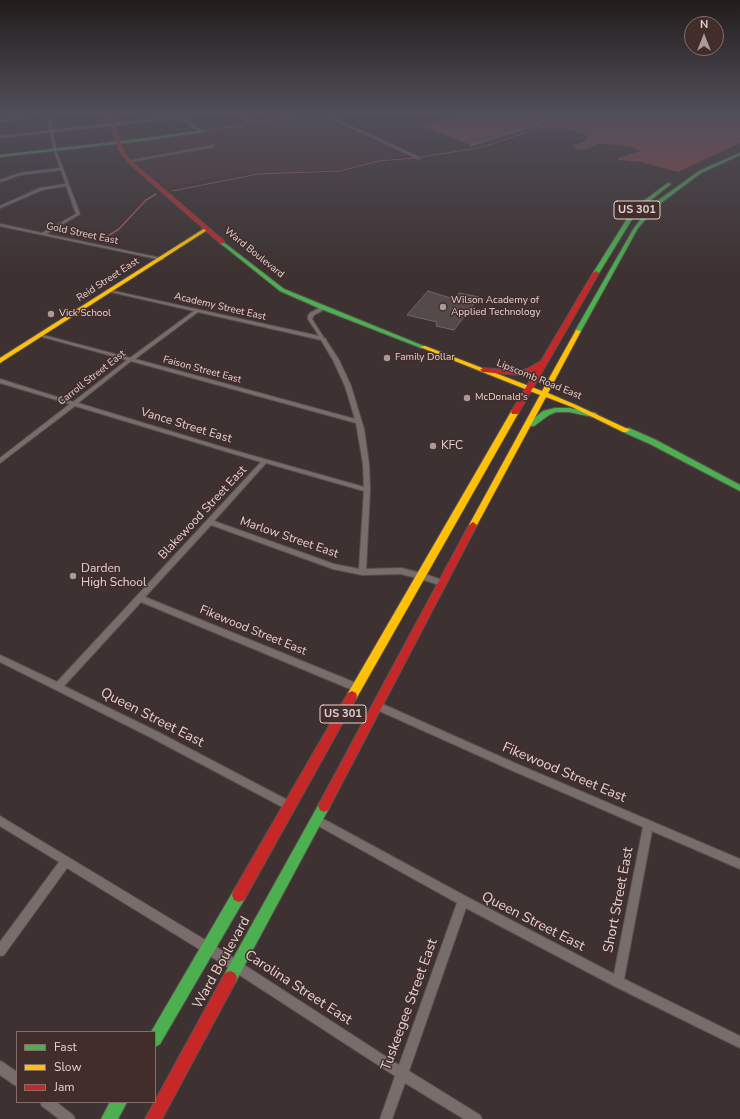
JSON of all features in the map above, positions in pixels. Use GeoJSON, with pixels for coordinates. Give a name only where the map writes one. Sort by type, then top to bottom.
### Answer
{"type":"FeatureCollection","features":[{"type":"Feature","properties":{"kind":"main road","name":"Ward Boulevard"},"geometry":{"type":"LineString","coordinates":[[134,166],[147,179],[259,273],[282,290],[324,308]]}},
{"type":"Feature","properties":{"kind":"main road","name":"US 301"},"geometry":{"type":"LineString","coordinates":[[156,1037],[358,688],[544,361],[613,244],[632,215],[654,194],[699,166]]}},
{"type":"Feature","properties":{"kind":"main road","name":"US 301"},"geometry":{"type":"LineString","coordinates":[[316,820],[378,706],[442,583],[625,246],[644,217],[660,201],[700,172],[713,166]]}},
{"type":"Feature","properties":{"kind":"main road","name":"Reid Street East"},"geometry":{"type":"LineString","coordinates":[[0,361],[207,229]]}},
{"type":"Feature","properties":{"kind":"main road","name":"Lipscomb Road East"},"geometry":{"type":"LineString","coordinates":[[324,308],[529,388],[593,415],[653,442],[740,488]]}},
{"type":"Feature","properties":{"kind":"main road"},"geometry":{"type":"LineString","coordinates":[[483,370],[506,373],[523,372],[532,369],[544,361]]}},
{"type":"Feature","properties":{"kind":"main road"},"geometry":{"type":"LineString","coordinates":[[525,429],[543,414],[552,410],[563,409],[593,415]]}},
{"type":"Feature","properties":{"kind":"main road","name":"Ward Boulevard"},"geometry":{"type":"LineString","coordinates":[[153,1119],[316,820]]}},
{"type":"Feature","properties":{"kind":"main road"},"geometry":{"type":"LineString","coordinates":[[109,1119],[118,1103]]}},
{"type":"Feature","properties":{"kind":"street"},"geometry":{"type":"LineString","coordinates":[[0,181],[20,174],[62,169],[78,214],[42,234]]}},
{"type":"Feature","properties":{"kind":"street"},"geometry":{"type":"LineString","coordinates":[[0,207],[41,189],[68,185]]}},
{"type":"Feature","properties":{"kind":"street","name":"Gold Street East"},"geometry":{"type":"LineString","coordinates":[[0,225],[161,259]]}},
{"type":"Feature","properties":{"kind":"street","name":"Academy Street East"},"geometry":{"type":"LineString","coordinates":[[111,291],[324,340]]}},
{"type":"Feature","properties":{"kind":"street"},"geometry":{"type":"LineString","coordinates":[[324,308],[310,316],[310,319],[324,340],[346,380],[359,422],[366,464],[367,490],[362,572]]}},
{"type":"Feature","properties":{"kind":"street","name":"Carroll Street East"},"geometry":{"type":"LineString","coordinates":[[1,459],[130,360],[197,311]]}},
{"type":"Feature","properties":{"kind":"street","name":"Faison Street East"},"geometry":{"type":"LineString","coordinates":[[41,335],[359,422]]}},
{"type":"Feature","properties":{"kind":"street","name":"Vance Street East"},"geometry":{"type":"LineString","coordinates":[[0,381],[73,404],[367,490]]}},
{"type":"Feature","properties":{"kind":"street","name":"Blakewood Street East"},"geometry":{"type":"LineString","coordinates":[[59,686],[265,461]]}},
{"type":"Feature","properties":{"kind":"street","name":"Marlow Street East"},"geometry":{"type":"LineString","coordinates":[[210,522],[333,566],[362,572],[401,571],[442,583]]}},
{"type":"Feature","properties":{"kind":"street","name":"Fikewood Street East"},"geometry":{"type":"LineString","coordinates":[[140,598],[358,688]]}},
{"type":"Feature","properties":{"kind":"street","name":"Queen Street East"},"geometry":{"type":"LineString","coordinates":[[0,658],[155,734],[290,806]]}},
{"type":"Feature","properties":{"kind":"street","name":"Fikewood Street East"},"geometry":{"type":"LineString","coordinates":[[378,706],[514,767],[740,864]]}},
{"type":"Feature","properties":{"kind":"street","name":"Queen Street East"},"geometry":{"type":"LineString","coordinates":[[316,820],[463,901],[618,982],[740,1042]]}},
{"type":"Feature","properties":{"kind":"street","name":"Carolina Street East"},"geometry":{"type":"LineString","coordinates":[[0,821],[208,948],[402,1074],[476,1119]]}},
{"type":"Feature","properties":{"kind":"street","name":"Short Street East"},"geometry":{"type":"LineString","coordinates":[[618,982],[648,824]]}},
{"type":"Feature","properties":{"kind":"street"},"geometry":{"type":"LineString","coordinates":[[0,950],[66,862]]}},
{"type":"Feature","properties":{"kind":"street","name":"Tuskeegee Street East"},"geometry":{"type":"LineString","coordinates":[[386,1119],[463,901]]}},
{"type":"Feature","properties":{"kind":"street"},"geometry":{"type":"LineString","coordinates":[[0,1067],[16,1079]]}},
{"type":"Feature","properties":{"kind":"street"},"geometry":{"type":"LineString","coordinates":[[47,1103],[69,1119]]}},
{"type":"Feature","properties":{"kind":"shaded area"},"geometry":{"type":"Polygon","coordinates":[[[140,166],[349,166],[325,170],[252,173],[203,180],[168,188],[140,166]]]}},
{"type":"Feature","properties":{"kind":"shaded area"},"geometry":{"type":"Polygon","coordinates":[[[657,166],[690,166],[678,172],[657,166]]]}},
{"type":"Feature","properties":{"kind":"building","name":"Wilson Academy of Applied Technology"},"geometry":{"type":"Polygon","coordinates":[[[428,291],[454,299],[459,293],[479,297],[454,330],[436,326],[437,322],[407,315],[428,291]]]}},
{"type":"Feature","properties":{"kind":"waterway"},"geometry":{"type":"LineString","coordinates":[[172,191],[258,174],[340,171],[358,166]]}},
{"type":"Feature","properties":{"kind":"waterway"},"geometry":{"type":"LineString","coordinates":[[106,237],[119,229],[146,200],[156,194]]}},
{"type":"Feature","properties":{"kind":"traffic: fast"},"geometry":{"type":"LineString","coordinates":[[578,331],[636,228],[655,205],[700,172],[713,166]]}},
{"type":"Feature","properties":{"kind":"traffic: fast"},"geometry":{"type":"LineString","coordinates":[[596,273],[632,215],[644,203],[669,184]]}},
{"type":"Feature","properties":{"kind":"traffic: fast"},"geometry":{"type":"LineString","coordinates":[[222,242],[282,290],[323,308],[423,347]]}},
{"type":"Feature","properties":{"kind":"traffic: fast"},"geometry":{"type":"LineString","coordinates":[[531,424],[546,413],[555,410],[569,410],[593,415]]}},
{"type":"Feature","properties":{"kind":"traffic: fast"},"geometry":{"type":"LineString","coordinates":[[626,430],[653,442],[740,488]]}},
{"type":"Feature","properties":{"kind":"traffic: fast"},"geometry":{"type":"LineString","coordinates":[[230,978],[324,806]]}},
{"type":"Feature","properties":{"kind":"traffic: fast"},"geometry":{"type":"LineString","coordinates":[[156,1037],[239,895]]}},
{"type":"Feature","properties":{"kind":"traffic: fast"},"geometry":{"type":"LineString","coordinates":[[109,1119],[118,1103]]}},
{"type":"Feature","properties":{"kind":"traffic: slow"},"geometry":{"type":"LineString","coordinates":[[0,361],[207,229]]}},
{"type":"Feature","properties":{"kind":"traffic: slow"},"geometry":{"type":"LineString","coordinates":[[473,525],[578,331]]}},
{"type":"Feature","properties":{"kind":"traffic: slow"},"geometry":{"type":"LineString","coordinates":[[423,347],[574,406],[626,430]]}},
{"type":"Feature","properties":{"kind":"traffic: slow"},"geometry":{"type":"LineString","coordinates":[[352,696],[515,412]]}},
{"type":"Feature","properties":{"kind":"traffic: jam"},"geometry":{"type":"LineString","coordinates":[[135,166],[222,242]]}},
{"type":"Feature","properties":{"kind":"traffic: jam"},"geometry":{"type":"LineString","coordinates":[[515,412],[596,273]]}},
{"type":"Feature","properties":{"kind":"traffic: jam"},"geometry":{"type":"LineString","coordinates":[[483,370],[519,373],[529,371],[542,363]]}},
{"type":"Feature","properties":{"kind":"traffic: jam"},"geometry":{"type":"LineString","coordinates":[[324,806],[473,525]]}},
{"type":"Feature","properties":{"kind":"traffic: jam"},"geometry":{"type":"LineString","coordinates":[[239,895],[352,696]]}},
{"type":"Feature","properties":{"kind":"traffic: jam"},"geometry":{"type":"LineString","coordinates":[[153,1119],[230,978]]}},
{"type":"Feature","properties":{"kind":"place","name":"Wilson Academy of Applied Technology"},"geometry":{"type":"Point","coordinates":[443,307]}},
{"type":"Feature","properties":{"kind":"place","name":"Vick School"},"geometry":{"type":"Point","coordinates":[51,314]}},
{"type":"Feature","properties":{"kind":"place","name":"Family Dollar"},"geometry":{"type":"Point","coordinates":[387,358]}},
{"type":"Feature","properties":{"kind":"place","name":"McDonald's"},"geometry":{"type":"Point","coordinates":[467,398]}},
{"type":"Feature","properties":{"kind":"place","name":"KFC"},"geometry":{"type":"Point","coordinates":[433,446]}},
{"type":"Feature","properties":{"kind":"place","name":"Darden High School"},"geometry":{"type":"Point","coordinates":[73,576]}}]}
